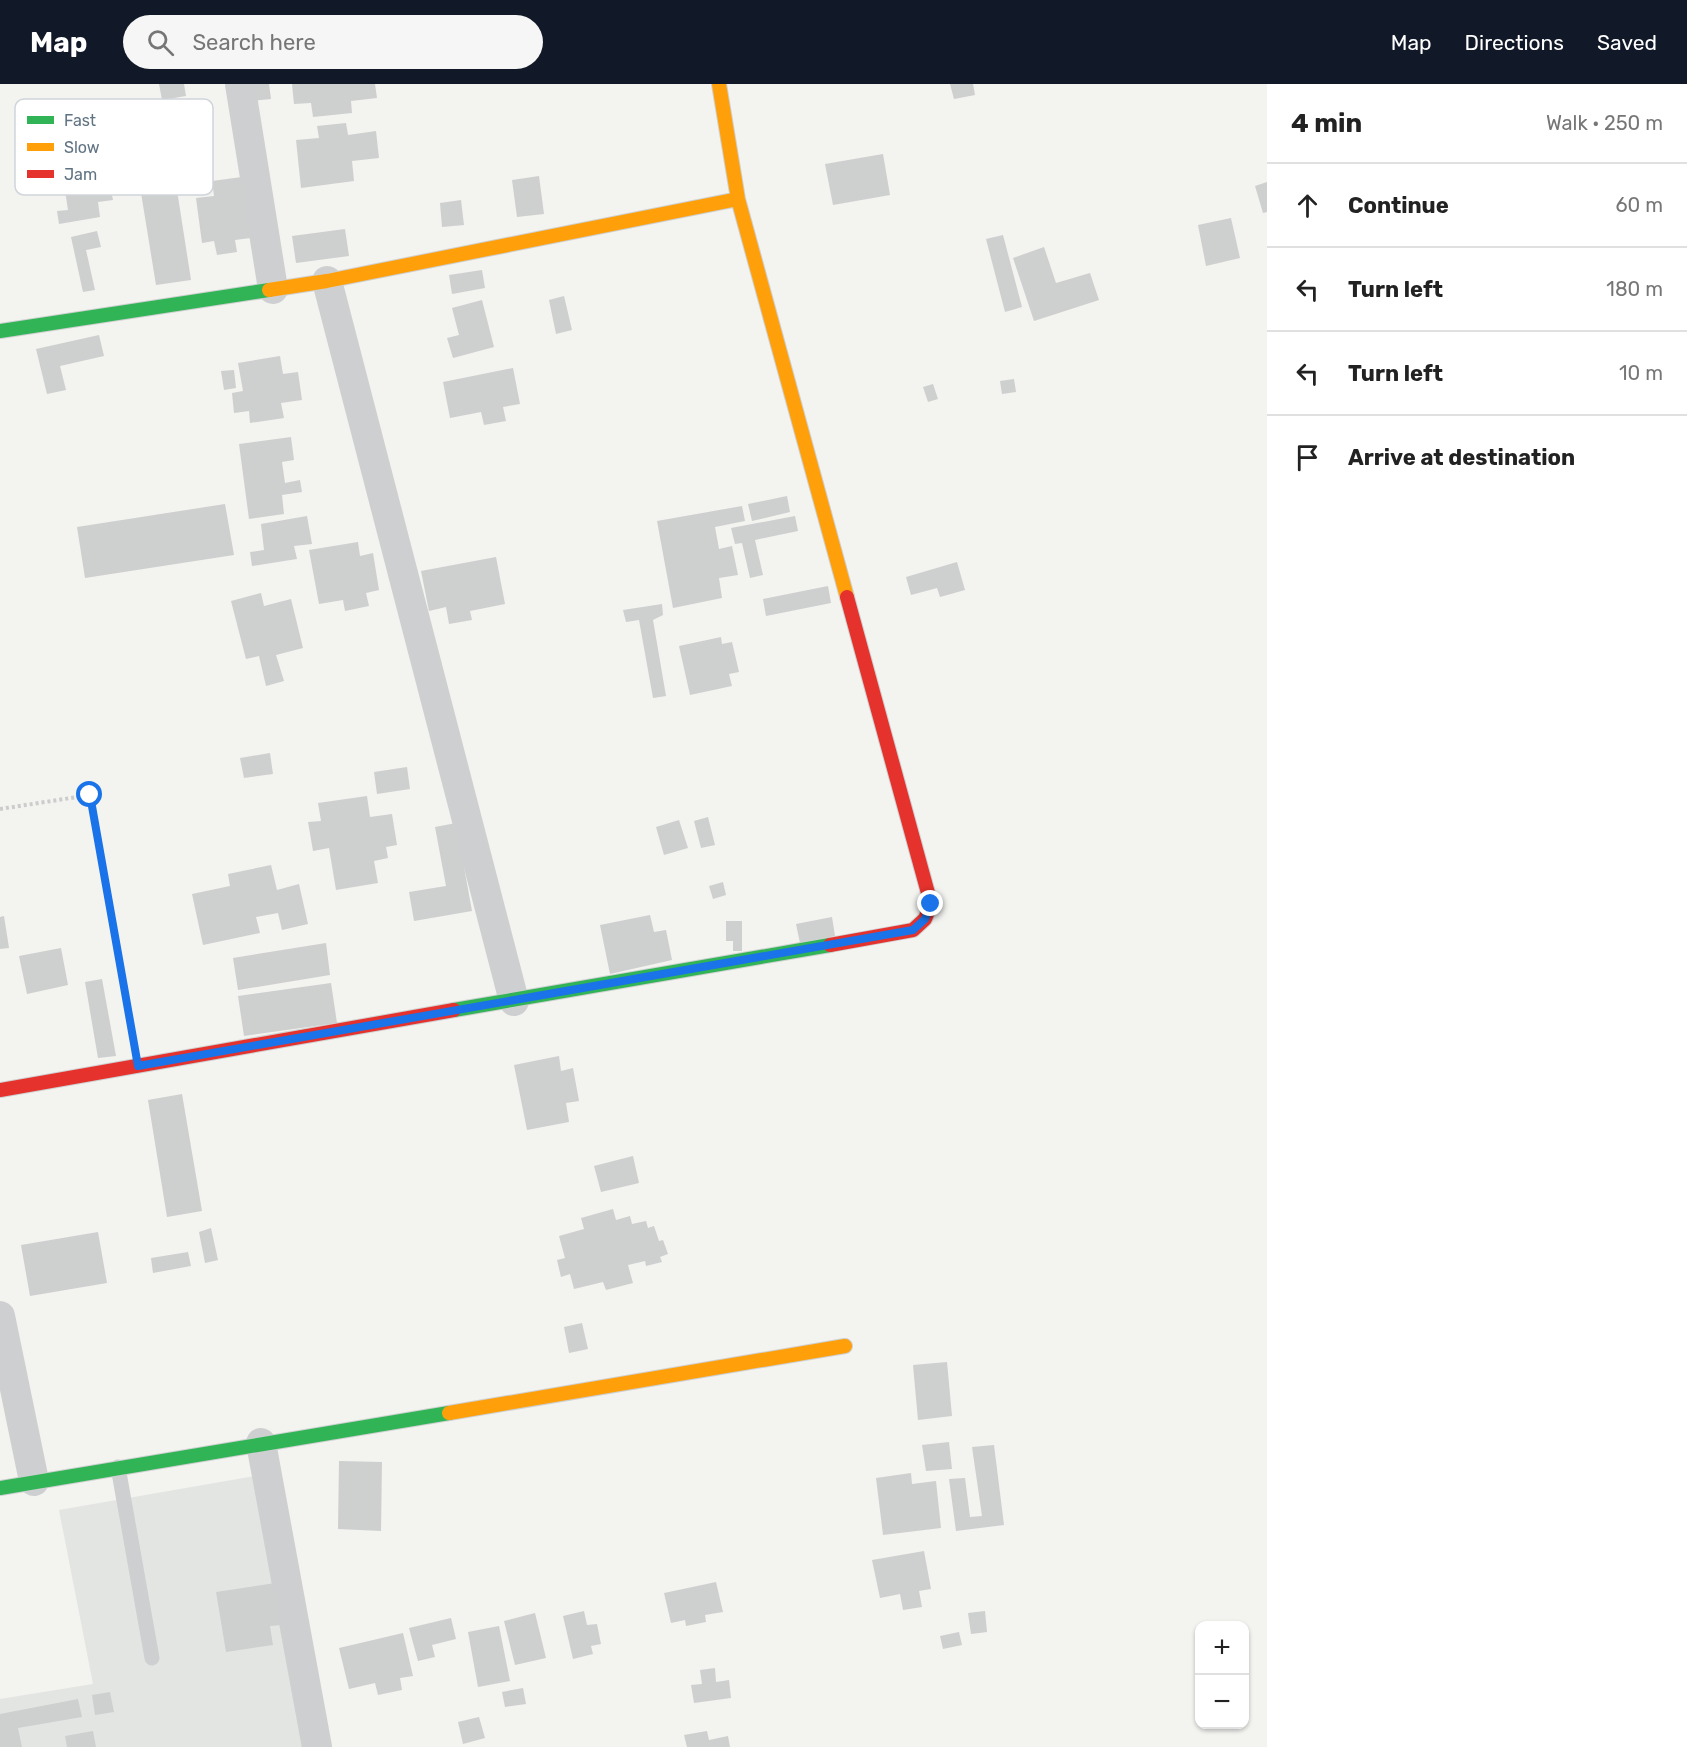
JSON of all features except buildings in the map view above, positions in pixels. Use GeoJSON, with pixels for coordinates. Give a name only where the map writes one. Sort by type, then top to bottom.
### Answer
{"type":"FeatureCollection","features":[{"type":"Feature","properties":{"kind":"street"},"geometry":{"type":"LineString","coordinates":[[240,84],[273,289]]}},
{"type":"Feature","properties":{"kind":"street"},"geometry":{"type":"LineString","coordinates":[[0,1090],[913,930],[925,919],[931,904],[738,199],[719,84]]}},
{"type":"Feature","properties":{"kind":"street"},"geometry":{"type":"LineString","coordinates":[[0,331],[327,281],[738,199]]}},
{"type":"Feature","properties":{"kind":"street"},"geometry":{"type":"LineString","coordinates":[[327,281],[514,1001]]}},
{"type":"Feature","properties":{"kind":"street"},"geometry":{"type":"LineString","coordinates":[[0,1316],[34,1481]]}},
{"type":"Feature","properties":{"kind":"street"},"geometry":{"type":"LineString","coordinates":[[0,1488],[845,1346]]}},
{"type":"Feature","properties":{"kind":"street"},"geometry":{"type":"LineString","coordinates":[[261,1443],[316,1747]]}},
{"type":"Feature","properties":{"kind":"lane"},"geometry":{"type":"LineString","coordinates":[[118,1467],[152,1658]]}},
{"type":"Feature","properties":{"kind":"path"},"geometry":{"type":"LineString","coordinates":[[0,809],[90,795],[138,1066]]}},
{"type":"Feature","properties":{"kind":"shaded area"},"geometry":{"type":"Polygon","coordinates":[[[255,1476],[305,1747],[0,1747],[0,1699],[93,1684],[59,1510],[255,1476]]]}},
{"type":"Feature","properties":{"kind":"traffic: fast"},"geometry":{"type":"LineString","coordinates":[[0,331],[269,290]]}},
{"type":"Feature","properties":{"kind":"traffic: fast"},"geometry":{"type":"LineString","coordinates":[[454,1010],[830,945]]}},
{"type":"Feature","properties":{"kind":"traffic: fast"},"geometry":{"type":"LineString","coordinates":[[0,1488],[449,1413]]}},
{"type":"Feature","properties":{"kind":"traffic: slow"},"geometry":{"type":"LineString","coordinates":[[719,84],[738,199],[847,597]]}},
{"type":"Feature","properties":{"kind":"traffic: slow"},"geometry":{"type":"LineString","coordinates":[[269,290],[327,281],[738,199]]}},
{"type":"Feature","properties":{"kind":"traffic: slow"},"geometry":{"type":"LineString","coordinates":[[449,1413],[845,1346]]}},
{"type":"Feature","properties":{"kind":"traffic: jam"},"geometry":{"type":"LineString","coordinates":[[830,945],[913,930],[925,919],[931,904],[847,597]]}},
{"type":"Feature","properties":{"kind":"traffic: jam"},"geometry":{"type":"LineString","coordinates":[[0,1090],[454,1010]]}},
{"type":"Feature","properties":{"kind":"route"},"geometry":{"type":"LineString","coordinates":[[90,795],[138,1066],[913,930],[925,919],[931,904]]}}]}
